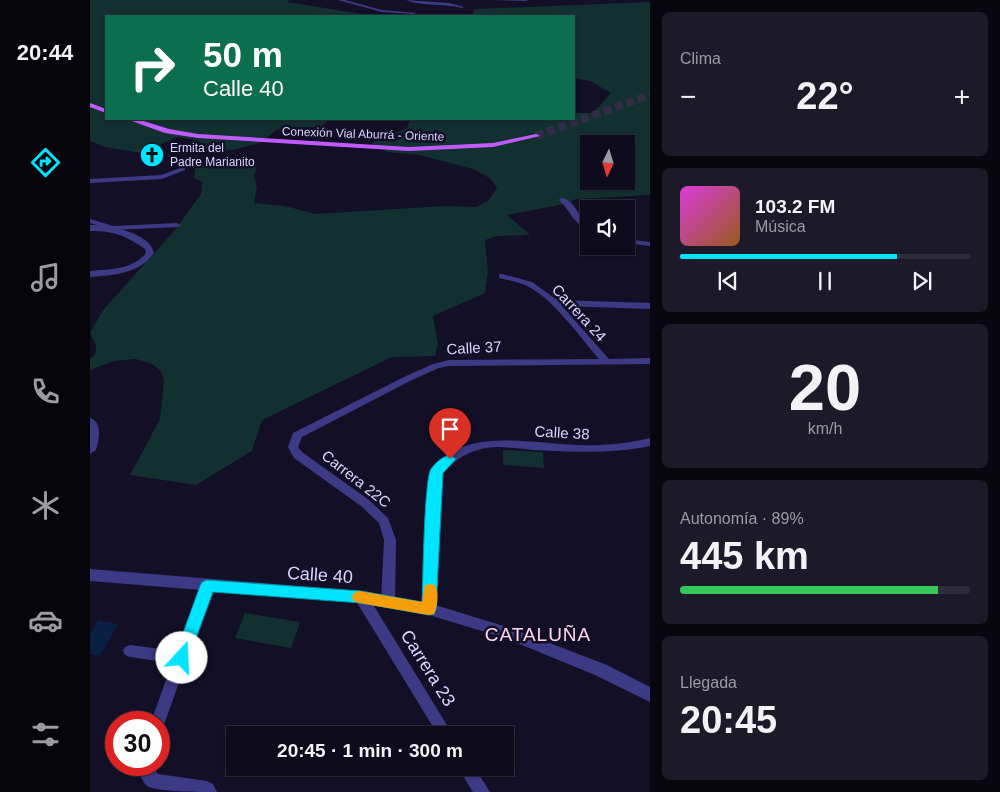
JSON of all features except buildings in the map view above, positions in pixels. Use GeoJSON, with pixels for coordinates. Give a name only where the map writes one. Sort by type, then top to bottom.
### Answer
{"type":"FeatureCollection","features":[{"type":"Feature","properties":{"kind":"main road"},"geometry":{"type":"LineString","coordinates":[[90,105],[105,110]]}},
{"type":"Feature","properties":{"kind":"main road","name":"Conexión Vial Aburrá - Oriente"},"geometry":{"type":"LineString","coordinates":[[133,120],[198,136],[409,149],[493,145],[536,136]]}},
{"type":"Feature","properties":{"kind":"street"},"geometry":{"type":"LineString","coordinates":[[340,0],[382,12],[414,13]]}},
{"type":"Feature","properties":{"kind":"street"},"geometry":{"type":"LineString","coordinates":[[408,0],[462,7]]}},
{"type":"Feature","properties":{"kind":"street"},"geometry":{"type":"LineString","coordinates":[[494,0],[526,0]]}},
{"type":"Feature","properties":{"kind":"street"},"geometry":{"type":"LineString","coordinates":[[90,181],[162,177],[183,169]]}},
{"type":"Feature","properties":{"kind":"street"},"geometry":{"type":"LineString","coordinates":[[563,200],[569,204],[580,223]]}},
{"type":"Feature","properties":{"kind":"street"},"geometry":{"type":"LineString","coordinates":[[90,221],[136,239],[149,248],[150,253],[143,261],[128,268],[90,274]]}},
{"type":"Feature","properties":{"kind":"street"},"geometry":{"type":"LineString","coordinates":[[90,228],[177,225]]}},
{"type":"Feature","properties":{"kind":"street"},"geometry":{"type":"LineString","coordinates":[[635,242],[650,244]]}},
{"type":"Feature","properties":{"kind":"street","name":"Carrera 24"},"geometry":{"type":"LineString","coordinates":[[502,276],[529,284],[555,303],[606,361]]}},
{"type":"Feature","properties":{"kind":"street"},"geometry":{"type":"LineString","coordinates":[[555,303],[650,306]]}},
{"type":"Feature","properties":{"kind":"street","name":"Calle 37"},"geometry":{"type":"LineString","coordinates":[[293,447],[297,435],[436,366],[448,363],[650,361]]}},
{"type":"Feature","properties":{"kind":"street"},"geometry":{"type":"LineString","coordinates":[[90,422],[94,434],[90,450]]}},
{"type":"Feature","properties":{"kind":"street","name":"Calle 38"},"geometry":{"type":"LineString","coordinates":[[472,447],[502,444],[591,450],[616,449],[650,442]]}},
{"type":"Feature","properties":{"kind":"street","name":"Carrera 22C"},"geometry":{"type":"LineString","coordinates":[[293,447],[298,455],[310,465],[365,503],[384,521],[390,540],[388,602]]}},
{"type":"Feature","properties":{"kind":"street","name":"Carrera 23"},"geometry":{"type":"LineString","coordinates":[[429,609],[436,471],[450,459],[472,447]]}},
{"type":"Feature","properties":{"kind":"street","name":"Calle 40"},"geometry":{"type":"LineString","coordinates":[[90,575],[361,597],[429,609],[508,633],[601,670],[650,695]]}},
{"type":"Feature","properties":{"kind":"street"},"geometry":{"type":"LineString","coordinates":[[162,711],[207,586]]}},
{"type":"Feature","properties":{"kind":"street","name":"Carrera 23"},"geometry":{"type":"LineString","coordinates":[[361,597],[440,726]]}},
{"type":"Feature","properties":{"kind":"street"},"geometry":{"type":"LineString","coordinates":[[130,651],[182,658]]}},
{"type":"Feature","properties":{"kind":"street"},"geometry":{"type":"LineString","coordinates":[[150,776],[153,781],[207,789],[209,792]]}},
{"type":"Feature","properties":{"kind":"street"},"geometry":{"type":"LineString","coordinates":[[471,776],[482,792]]}},
{"type":"Feature","properties":{"kind":"green space"},"geometry":{"type":"Polygon","coordinates":[[[90,0],[290,0],[287,2],[369,15],[105,15],[105,120],[328,120],[320,128],[278,129],[260,143],[233,150],[188,147],[198,140],[177,137],[141,153],[105,147],[90,141],[90,0]]]}},
{"type":"Feature","properties":{"kind":"green space"},"geometry":{"type":"Polygon","coordinates":[[[650,2],[650,195],[576,199],[565,204],[507,215],[530,235],[497,236],[485,240],[488,272],[485,293],[433,316],[438,344],[435,356],[392,357],[262,420],[252,451],[196,485],[130,475],[160,419],[164,380],[161,371],[152,364],[136,359],[114,361],[90,370],[90,359],[95,355],[96,346],[90,333],[103,310],[174,231],[201,194],[202,182],[194,178],[195,168],[227,159],[257,167],[254,176],[257,187],[254,203],[285,206],[315,214],[445,206],[476,207],[488,201],[497,188],[491,179],[473,169],[419,155],[387,152],[371,143],[407,128],[410,120],[575,120],[575,113],[593,113],[611,93],[590,81],[575,78],[575,15],[472,15],[475,9],[650,2]]]}},
{"type":"Feature","properties":{"kind":"green space"},"geometry":{"type":"Polygon","coordinates":[[[503,450],[543,452],[544,468],[503,465],[503,450]]]}},
{"type":"Feature","properties":{"kind":"green space"},"geometry":{"type":"Polygon","coordinates":[[[245,613],[300,622],[291,648],[235,638],[245,613]]]}},
{"type":"Feature","properties":{"kind":"water"},"geometry":{"type":"Polygon","coordinates":[[[98,620],[118,624],[100,656],[90,654],[90,634],[98,620]]]}},
{"type":"Feature","properties":{"kind":"tunnel"},"geometry":{"type":"LineString","coordinates":[[536,136],[650,95]]}},
{"type":"Feature","properties":{"kind":"slow traffic"},"geometry":{"type":"LineString","coordinates":[[359,597],[429,609],[430,589]]}},
{"type":"Feature","properties":{"kind":"place","name":"Ermita del Padre Marianito"},"geometry":{"type":"Point","coordinates":[152,155]}},
{"type":"Feature","properties":{"kind":"district","name":"CATALUÑA"},"geometry":{"type":"Point","coordinates":[538,634]}},
{"type":"Feature","properties":{"kind":"route"},"geometry":{"type":"LineString","coordinates":[[182,658],[207,586],[361,597],[429,609],[436,471],[450,459]]}}]}
